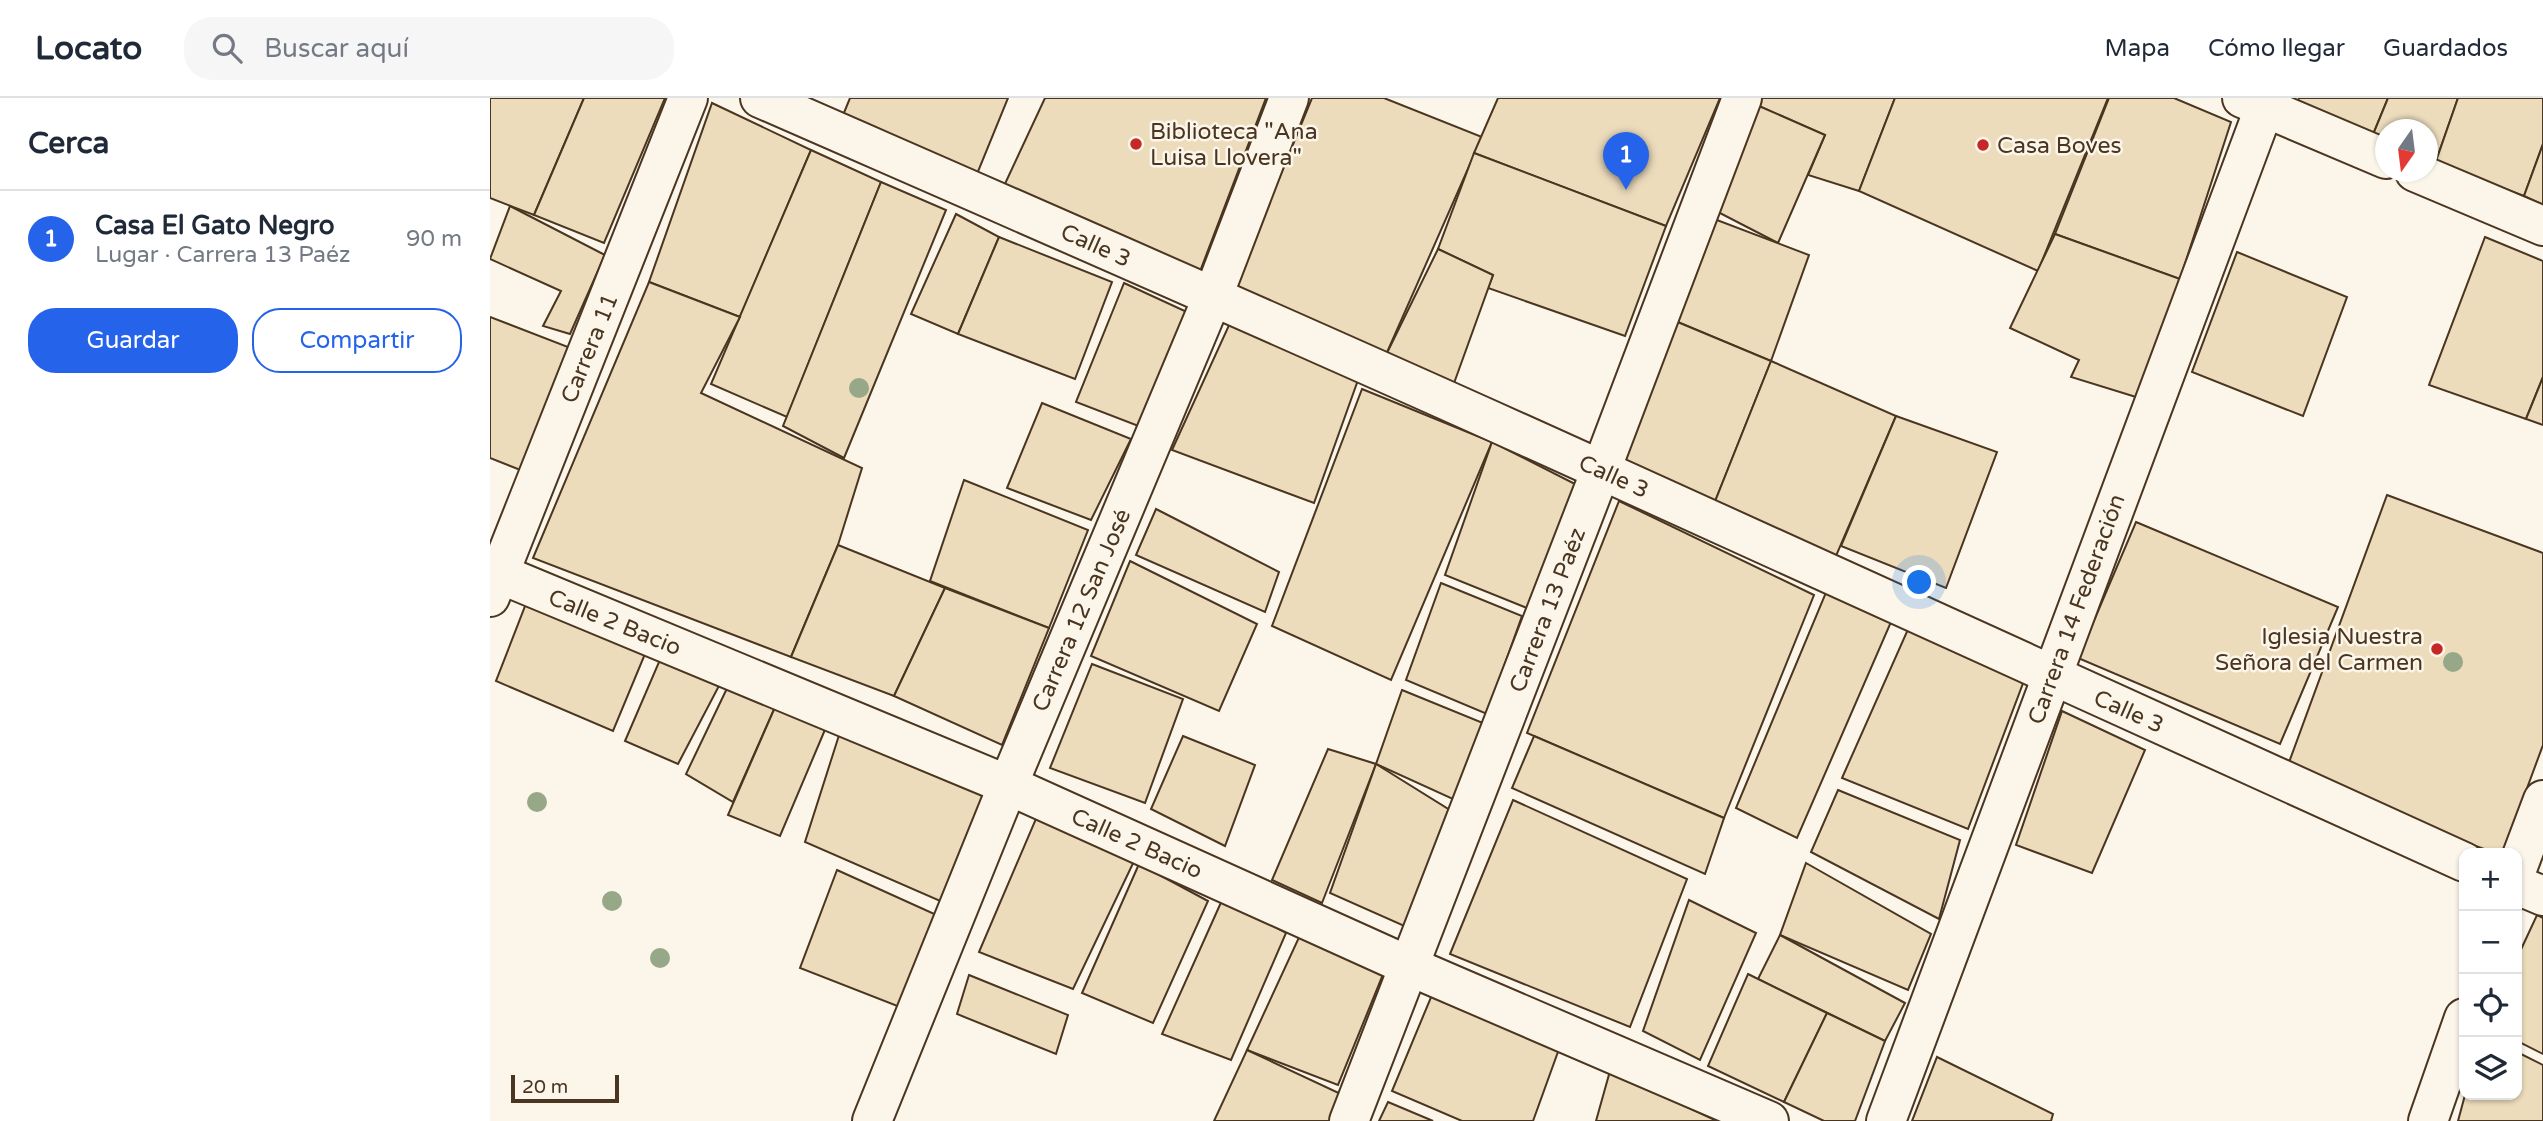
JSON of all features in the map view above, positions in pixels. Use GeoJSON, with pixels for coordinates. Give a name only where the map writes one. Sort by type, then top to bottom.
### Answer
{"type":"FeatureCollection","features":[{"type":"Feature","properties":{"kind":"street","name":"Carrera 11"},"geometry":{"type":"LineString","coordinates":[[495,586],[688,98]]}},
{"type":"Feature","properties":{"kind":"street","name":"Calle 3"},"geometry":{"type":"LineString","coordinates":[[760,98],[1213,296],[2459,860]]}},
{"type":"Feature","properties":{"kind":"street","name":"Carrera 12 San José"},"geometry":{"type":"LineString","coordinates":[[873,1121],[1008,785],[1213,296],[1289,98]]}},
{"type":"Feature","properties":{"kind":"street","name":"Carrera 13 Paéz"},"geometry":{"type":"LineString","coordinates":[[1349,1121],[1742,98]]}},
{"type":"Feature","properties":{"kind":"street"},"geometry":{"type":"LineString","coordinates":[[2258,101],[2375,154]]}},
{"type":"Feature","properties":{"kind":"street","name":"Carrera 14 Federación"},"geometry":{"type":"LineString","coordinates":[[1886,1121],[2051,676],[2258,101]]}},
{"type":"Feature","properties":{"kind":"street"},"geometry":{"type":"LineString","coordinates":[[2438,182],[2543,226]]}},
{"type":"Feature","properties":{"kind":"street","name":"Calle 2 Bacio"},"geometry":{"type":"LineString","coordinates":[[495,586],[1008,785],[1409,966],[1769,1121]]}},
{"type":"Feature","properties":{"kind":"street"},"geometry":{"type":"LineString","coordinates":[[2522,856],[2543,800]]}},
{"type":"Feature","properties":{"kind":"street"},"geometry":{"type":"LineString","coordinates":[[2522,887],[2543,896]]}},
{"type":"Feature","properties":{"kind":"street"},"geometry":{"type":"LineString","coordinates":[[2428,1121],[2459,1032]]}},
{"type":"Feature","properties":{"kind":"building"},"geometry":{"type":"Polygon","coordinates":[[[490,98],[584,98],[534,215],[490,198],[490,98]]]}},
{"type":"Feature","properties":{"kind":"building"},"geometry":{"type":"Polygon","coordinates":[[[584,98],[665,98],[604,243],[534,215],[584,98]]]}},
{"type":"Feature","properties":{"kind":"building"},"geometry":{"type":"Polygon","coordinates":[[[850,98],[1008,98],[975,179],[841,120],[850,98]]]}},
{"type":"Feature","properties":{"kind":"building","name":"Biblioteca \"Ana Luisa Llovera\""},"geometry":{"type":"Polygon","coordinates":[[[1045,98],[1266,98],[1199,274],[1003,188],[1045,98]]]}},
{"type":"Feature","properties":{"kind":"building"},"geometry":{"type":"Polygon","coordinates":[[[1312,98],[1384,98],[1482,137],[1385,357],[1233,291],[1312,98]]]}},
{"type":"Feature","properties":{"kind":"building"},"geometry":{"type":"Polygon","coordinates":[[[1498,98],[1720,98],[1666,226],[1474,153],[1498,98]]]}},
{"type":"Feature","properties":{"kind":"building"},"geometry":{"type":"Polygon","coordinates":[[[1754,98],[1895,98],[1859,191],[1808,175],[1825,135],[1752,103],[1754,98]]]}},
{"type":"Feature","properties":{"kind":"building","name":"Casa Boves"},"geometry":{"type":"Polygon","coordinates":[[[1895,98],[2108,98],[2038,271],[1859,191],[1895,98]]]}},
{"type":"Feature","properties":{"kind":"building"},"geometry":{"type":"Polygon","coordinates":[[[2109,98],[2174,98],[2231,122],[2180,279],[2055,234],[2109,98]]]}},
{"type":"Feature","properties":{"kind":"building"},"geometry":{"type":"Polygon","coordinates":[[[2299,98],[2388,98],[2379,119],[2375,119],[2372,137],[2295,109],[2299,98]]]}},
{"type":"Feature","properties":{"kind":"building"},"geometry":{"type":"Polygon","coordinates":[[[2388,98],[2458,98],[2438,155],[2438,119],[2379,119],[2388,98]]]}},
{"type":"Feature","properties":{"kind":"building"},"geometry":{"type":"Polygon","coordinates":[[[2458,98],[2543,98],[2543,144],[2524,196],[2438,165],[2438,155],[2458,98]]]}},
{"type":"Feature","properties":{"kind":"building"},"geometry":{"type":"Polygon","coordinates":[[[712,103],[811,150],[740,317],[649,282],[712,103]]]}},
{"type":"Feature","properties":{"kind":"building"},"geometry":{"type":"Polygon","coordinates":[[[1752,103],[1825,135],[1778,243],[1714,210],[1752,103]]]}},
{"type":"Feature","properties":{"kind":"building"},"geometry":{"type":"Polygon","coordinates":[[[2543,144],[2543,205],[2524,196],[2543,144]]]}},
{"type":"Feature","properties":{"kind":"building"},"geometry":{"type":"Polygon","coordinates":[[[811,150],[881,182],[787,417],[711,384],[811,150]]]}},
{"type":"Feature","properties":{"kind":"building"},"geometry":{"type":"Polygon","coordinates":[[[1474,153],[1666,226],[1625,336],[1488,288],[1493,275],[1438,249],[1474,153]]]}},
{"type":"Feature","properties":{"kind":"building"},"geometry":{"type":"Polygon","coordinates":[[[881,182],[946,210],[844,458],[783,426],[881,182]]]}},
{"type":"Feature","properties":{"kind":"building"},"geometry":{"type":"Polygon","coordinates":[[[510,206],[605,255],[570,334],[543,326],[561,291],[490,259],[510,206]]]}},
{"type":"Feature","properties":{"kind":"building"},"geometry":{"type":"Polygon","coordinates":[[[956,214],[999,237],[958,334],[911,314],[956,214]]]}},
{"type":"Feature","properties":{"kind":"building"},"geometry":{"type":"Polygon","coordinates":[[[1709,217],[1809,255],[1771,361],[1668,318],[1709,217]]]}},
{"type":"Feature","properties":{"kind":"building"},"geometry":{"type":"Polygon","coordinates":[[[2055,234],[2180,279],[2136,397],[2071,377],[2079,360],[2010,328],[2055,234]]]}},
{"type":"Feature","properties":{"kind":"building"},"geometry":{"type":"Polygon","coordinates":[[[999,237],[1112,282],[1075,379],[958,334],[999,237]]]}},
{"type":"Feature","properties":{"kind":"building"},"geometry":{"type":"Polygon","coordinates":[[[2485,237],[2543,261],[2543,377],[2526,419],[2429,385],[2485,237]]]}},
{"type":"Feature","properties":{"kind":"building"},"geometry":{"type":"Polygon","coordinates":[[[1438,249],[1493,275],[1453,386],[1385,357],[1438,249]]]}},
{"type":"Feature","properties":{"kind":"building"},"geometry":{"type":"Polygon","coordinates":[[[2237,252],[2347,297],[2303,416],[2192,372],[2237,252]]]}},
{"type":"Feature","properties":{"kind":"building"},"geometry":{"type":"Polygon","coordinates":[[[649,282],[740,317],[701,393],[862,468],[838,545],[791,657],[533,558],[649,282]]]}},
{"type":"Feature","properties":{"kind":"building"},"geometry":{"type":"Polygon","coordinates":[[[1124,283],[1187,312],[1141,427],[1076,402],[1124,283]]]}},
{"type":"Feature","properties":{"kind":"building"},"geometry":{"type":"Polygon","coordinates":[[[490,317],[568,347],[523,471],[490,458],[490,317]]]}},
{"type":"Feature","properties":{"kind":"building"},"geometry":{"type":"Polygon","coordinates":[[[1668,318],[1771,361],[1714,504],[1622,463],[1668,318]]]}},
{"type":"Feature","properties":{"kind":"building"},"geometry":{"type":"Polygon","coordinates":[[[1230,323],[1358,380],[1314,503],[1172,450],[1230,323]]]}},
{"type":"Feature","properties":{"kind":"building"},"geometry":{"type":"Polygon","coordinates":[[[1771,361],[1896,416],[1836,556],[1714,504],[1771,361]]]}},
{"type":"Feature","properties":{"kind":"building"},"geometry":{"type":"Polygon","coordinates":[[[2543,377],[2543,425],[2526,419],[2543,377]]]}},
{"type":"Feature","properties":{"kind":"building"},"geometry":{"type":"Polygon","coordinates":[[[1362,389],[1492,442],[1391,680],[1272,626],[1362,389]]]}},
{"type":"Feature","properties":{"kind":"building"},"geometry":{"type":"Polygon","coordinates":[[[1042,403],[1131,439],[1091,520],[1007,488],[1042,403]]]}},
{"type":"Feature","properties":{"kind":"building"},"geometry":{"type":"Polygon","coordinates":[[[1896,416],[1997,452],[1946,588],[1841,546],[1896,416]]]}},
{"type":"Feature","properties":{"kind":"building"},"geometry":{"type":"Polygon","coordinates":[[[1492,442],[1577,485],[1527,608],[1445,575],[1492,442]]]}},
{"type":"Feature","properties":{"kind":"building"},"geometry":{"type":"Polygon","coordinates":[[[964,480],[1088,530],[1049,628],[930,581],[964,480]]]}},
{"type":"Feature","properties":{"kind":"building","name":"Iglesia Nuestra Señora del Carmen"},"geometry":{"type":"Polygon","coordinates":[[[2387,495],[2543,553],[2543,745],[2505,848],[2481,848],[2284,776],[2387,495]]]}},
{"type":"Feature","properties":{"kind":"building"},"geometry":{"type":"Polygon","coordinates":[[[1619,501],[1814,595],[1724,818],[1527,733],[1619,501]]]}},
{"type":"Feature","properties":{"kind":"building"},"geometry":{"type":"Polygon","coordinates":[[[1156,509],[1279,572],[1265,612],[1136,555],[1156,509]]]}},
{"type":"Feature","properties":{"kind":"building"},"geometry":{"type":"Polygon","coordinates":[[[2136,522],[2338,607],[2280,744],[2078,658],[2136,522]]]}},
{"type":"Feature","properties":{"kind":"building"},"geometry":{"type":"Polygon","coordinates":[[[838,545],[945,588],[894,696],[791,657],[838,545]]]}},
{"type":"Feature","properties":{"kind":"building"},"geometry":{"type":"Polygon","coordinates":[[[1130,561],[1257,624],[1219,711],[1091,656],[1130,561]]]}},
{"type":"Feature","properties":{"kind":"building"},"geometry":{"type":"Polygon","coordinates":[[[1441,583],[1522,616],[1487,714],[1406,680],[1441,583]]]}},
{"type":"Feature","properties":{"kind":"building"},"geometry":{"type":"Polygon","coordinates":[[[945,588],[1049,628],[1002,745],[894,696],[945,588]]]}},
{"type":"Feature","properties":{"kind":"building"},"geometry":{"type":"Polygon","coordinates":[[[1827,590],[1891,622],[1797,838],[1736,808],[1827,590]]]}},
{"type":"Feature","properties":{"kind":"building"},"geometry":{"type":"Polygon","coordinates":[[[529,596],[645,654],[613,731],[496,681],[529,596]]]}},
{"type":"Feature","properties":{"kind":"building"},"geometry":{"type":"Polygon","coordinates":[[[1909,627],[2025,678],[1968,829],[1842,778],[1909,627]]]}},
{"type":"Feature","properties":{"kind":"building"},"geometry":{"type":"Polygon","coordinates":[[[662,655],[721,682],[678,764],[625,741],[662,655]]]}},
{"type":"Feature","properties":{"kind":"building"},"geometry":{"type":"Polygon","coordinates":[[[1092,664],[1183,699],[1145,803],[1050,768],[1092,664]]]}},
{"type":"Feature","properties":{"kind":"building"},"geometry":{"type":"Polygon","coordinates":[[[731,680],[776,705],[733,802],[686,774],[731,680]]]}},
{"type":"Feature","properties":{"kind":"building"},"geometry":{"type":"Polygon","coordinates":[[[1402,690],[1483,723],[1455,800],[1376,764],[1402,690]]]}},
{"type":"Feature","properties":{"kind":"building"},"geometry":{"type":"Polygon","coordinates":[[[776,705],[827,725],[780,836],[728,815],[776,705]]]}},
{"type":"Feature","properties":{"kind":"building"},"geometry":{"type":"Polygon","coordinates":[[[2062,711],[2145,750],[2092,873],[2016,845],[2062,711]]]}},
{"type":"Feature","properties":{"kind":"building"},"geometry":{"type":"Polygon","coordinates":[[[841,729],[990,795],[947,904],[805,842],[841,729]]]}},
{"type":"Feature","properties":{"kind":"building"},"geometry":{"type":"Polygon","coordinates":[[[1183,736],[1255,765],[1225,846],[1151,809],[1183,736]]]}},
{"type":"Feature","properties":{"kind":"building"},"geometry":{"type":"Polygon","coordinates":[[[1534,736],[1724,818],[1705,874],[1512,788],[1534,736]]]}},
{"type":"Feature","properties":{"kind":"building"},"geometry":{"type":"Polygon","coordinates":[[[1328,749],[1376,764],[1322,903],[1272,880],[1328,749]]]}},
{"type":"Feature","properties":{"kind":"building"},"geometry":{"type":"Polygon","coordinates":[[[1376,764],[1453,812],[1411,929],[1330,893],[1376,764]]]}},
{"type":"Feature","properties":{"kind":"building"},"geometry":{"type":"Polygon","coordinates":[[[1838,790],[1960,840],[1939,919],[1811,852],[1838,790]]]}},
{"type":"Feature","properties":{"kind":"building"},"geometry":{"type":"Polygon","coordinates":[[[1513,800],[1687,879],[1630,1027],[1450,954],[1513,800]]]}},
{"type":"Feature","properties":{"kind":"building"},"geometry":{"type":"Polygon","coordinates":[[[1038,814],[1137,855],[1073,989],[979,952],[1038,814]]]}},
{"type":"Feature","properties":{"kind":"building"},"geometry":{"type":"Polygon","coordinates":[[[1806,863],[1931,934],[1908,990],[1780,935],[1806,863]]]}},
{"type":"Feature","properties":{"kind":"building"},"geometry":{"type":"Polygon","coordinates":[[[1139,864],[1208,901],[1153,1023],[1082,993],[1139,864]]]}},
{"type":"Feature","properties":{"kind":"building"},"geometry":{"type":"Polygon","coordinates":[[[837,870],[941,917],[905,1009],[800,968],[837,870]]]}},
{"type":"Feature","properties":{"kind":"building"},"geometry":{"type":"Polygon","coordinates":[[[1223,898],[1286,933],[1231,1060],[1162,1034],[1223,898]]]}},
{"type":"Feature","properties":{"kind":"building"},"geometry":{"type":"Polygon","coordinates":[[[1689,900],[1756,933],[1700,1060],[1643,1031],[1689,900]]]}},
{"type":"Feature","properties":{"kind":"building"},"geometry":{"type":"Polygon","coordinates":[[[2537,915],[2543,918],[2543,1054],[2522,1044],[2522,947],[2537,915]]]}},
{"type":"Feature","properties":{"kind":"building"},"geometry":{"type":"Polygon","coordinates":[[[1301,933],[1384,972],[1338,1085],[1247,1050],[1301,933]]]}},
{"type":"Feature","properties":{"kind":"building"},"geometry":{"type":"Polygon","coordinates":[[[1780,935],[1905,1003],[1885,1041],[1758,979],[1780,935]]]}},
{"type":"Feature","properties":{"kind":"building"},"geometry":{"type":"Polygon","coordinates":[[[1748,974],[1827,1013],[1784,1102],[1708,1066],[1748,974]]]}},
{"type":"Feature","properties":{"kind":"building"},"geometry":{"type":"Polygon","coordinates":[[[969,975],[1068,1015],[1056,1054],[957,1014],[969,975]]]}},
{"type":"Feature","properties":{"kind":"building"},"geometry":{"type":"Polygon","coordinates":[[[1434,990],[1559,1049],[1533,1121],[1462,1121],[1392,1091],[1434,990]]]}},
{"type":"Feature","properties":{"kind":"building"},"geometry":{"type":"Polygon","coordinates":[[[1827,1013],[1885,1041],[1855,1121],[1824,1121],[1784,1102],[1827,1013]]]}},
{"type":"Feature","properties":{"kind":"building"},"geometry":{"type":"Polygon","coordinates":[[[1247,1050],[1343,1095],[1332,1121],[1214,1121],[1247,1050]]]}},
{"type":"Feature","properties":{"kind":"building"},"geometry":{"type":"Polygon","coordinates":[[[2522,1054],[2543,1065],[2543,1121],[2458,1121],[2464,1100],[2522,1100],[2522,1054]]]}},
{"type":"Feature","properties":{"kind":"building"},"geometry":{"type":"Polygon","coordinates":[[[1937,1057],[2053,1114],[2051,1121],[1912,1121],[1937,1057]]]}},
{"type":"Feature","properties":{"kind":"building"},"geometry":{"type":"Polygon","coordinates":[[[1610,1071],[1717,1121],[1596,1121],[1610,1071]]]}},
{"type":"Feature","properties":{"kind":"building"},"geometry":{"type":"Polygon","coordinates":[[[1388,1102],[1433,1121],[1379,1121],[1388,1102]]]}},
{"type":"Feature","properties":{"kind":"place","name":"Biblioteca \"Ana Luisa Llovera\""},"geometry":{"type":"Point","coordinates":[1136,144]}},
{"type":"Feature","properties":{"kind":"place","name":"Casa Boves"},"geometry":{"type":"Point","coordinates":[1983,145]}},
{"type":"Feature","properties":{"kind":"place","name":"Casa El Gato Negro"},"geometry":{"type":"Point","coordinates":[1626,190]}},
{"type":"Feature","properties":{"kind":"place","name":"Iglesia Nuestra Señora del Carmen"},"geometry":{"type":"Point","coordinates":[2437,649]}}]}
